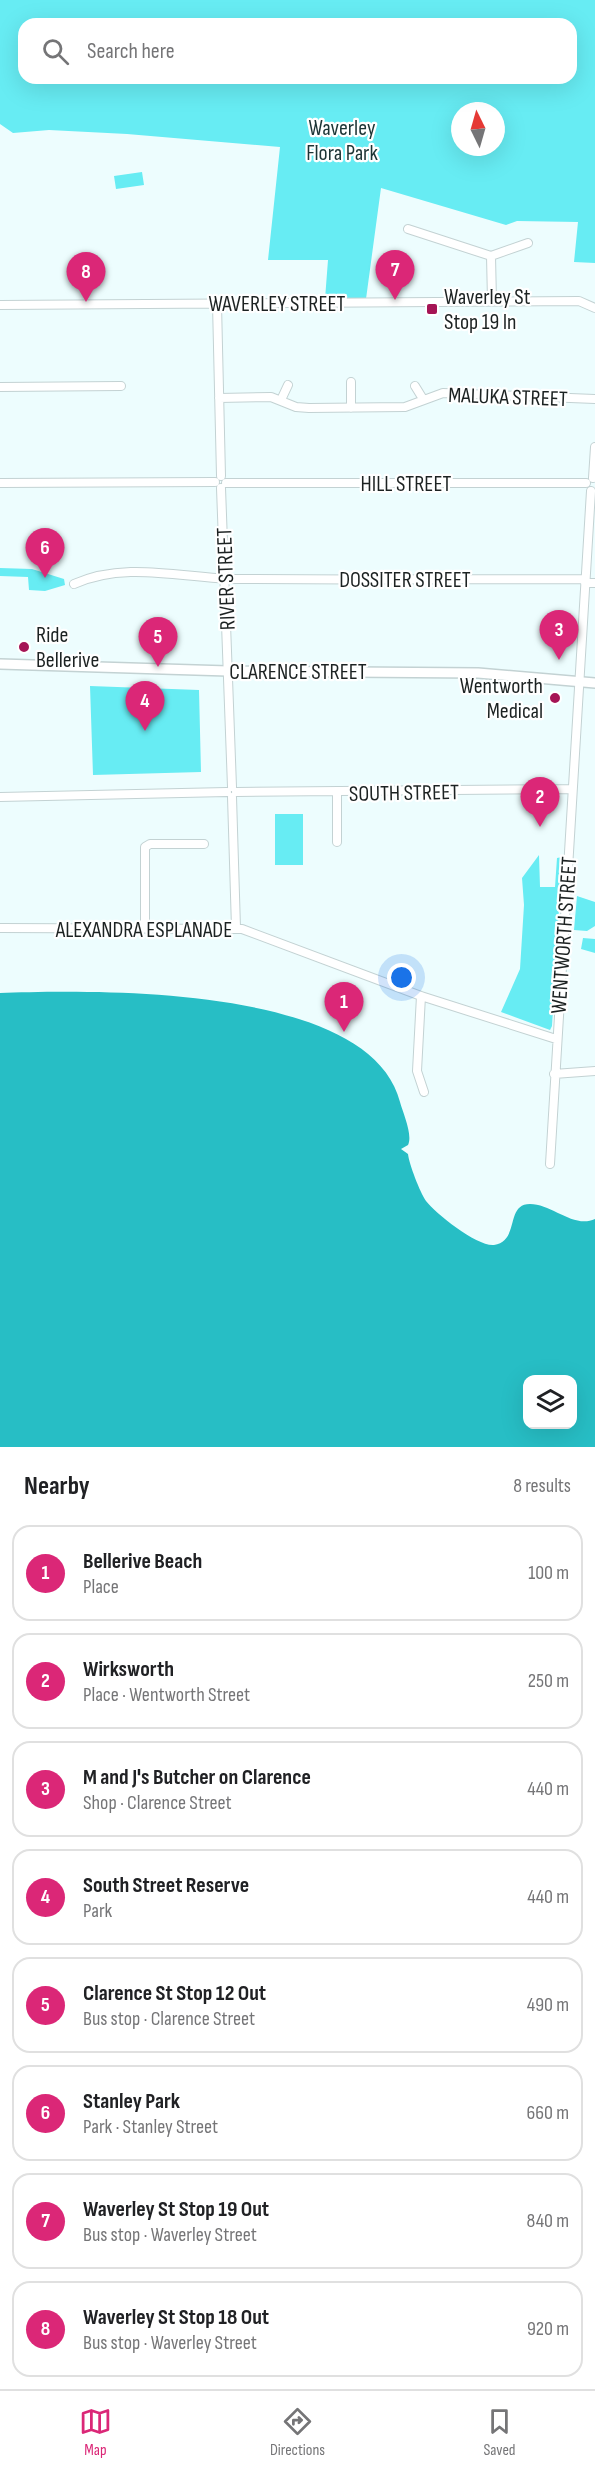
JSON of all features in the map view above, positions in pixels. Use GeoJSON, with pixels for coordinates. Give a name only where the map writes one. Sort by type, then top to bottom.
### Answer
{"type":"FeatureCollection","features":[{"type":"Feature","properties":{"kind":"main road","name":"CLARENCE STREET"},"geometry":{"type":"LineString","coordinates":[[0,664],[228,671],[478,673],[595,683]]}},
{"type":"Feature","properties":{"kind":"street"},"geometry":{"type":"LineString","coordinates":[[408,229],[491,256],[528,243]]}},
{"type":"Feature","properties":{"kind":"street"},"geometry":{"type":"LineString","coordinates":[[491,256],[492,302]]}},
{"type":"Feature","properties":{"kind":"street","name":"WAVERLEY STREET"},"geometry":{"type":"LineString","coordinates":[[0,305],[579,301],[593,304]]}},
{"type":"Feature","properties":{"kind":"street","name":"RIVER STREET"},"geometry":{"type":"LineString","coordinates":[[217,304],[236,928]]}},
{"type":"Feature","properties":{"kind":"street"},"geometry":{"type":"LineString","coordinates":[[351,382],[351,408]]}},
{"type":"Feature","properties":{"kind":"street"},"geometry":{"type":"LineString","coordinates":[[0,387],[121,386]]}},
{"type":"Feature","properties":{"kind":"street"},"geometry":{"type":"LineString","coordinates":[[281,400],[288,386]]}},
{"type":"Feature","properties":{"kind":"street","name":"MALUKA STREET"},"geometry":{"type":"LineString","coordinates":[[415,386],[423,399]]}},
{"type":"Feature","properties":{"kind":"street","name":"MALUKA STREET"},"geometry":{"type":"LineString","coordinates":[[219,398],[267,397],[302,408],[405,407],[443,393],[595,399]]}},
{"type":"Feature","properties":{"kind":"street","name":"WENTWORTH STREET"},"geometry":{"type":"LineString","coordinates":[[550,1164],[595,447]]}},
{"type":"Feature","properties":{"kind":"street","name":"HILL STREET"},"geometry":{"type":"LineString","coordinates":[[0,483],[592,484]]}},
{"type":"Feature","properties":{"kind":"street","name":"DOSSITER STREET"},"geometry":{"type":"LineString","coordinates":[[74,584],[100,574],[124,571],[225,578],[585,581],[595,583]]}},
{"type":"Feature","properties":{"kind":"street","name":"SOUTH STREET"},"geometry":{"type":"LineString","coordinates":[[0,797],[572,789]]}},
{"type":"Feature","properties":{"kind":"street"},"geometry":{"type":"LineString","coordinates":[[337,792],[337,842]]}},
{"type":"Feature","properties":{"kind":"street"},"geometry":{"type":"LineString","coordinates":[[145,928],[145,847],[150,844],[204,844]]}},
{"type":"Feature","properties":{"kind":"street","name":"ALEXANDRA ESPLANADE"},"geometry":{"type":"LineString","coordinates":[[0,928],[236,928],[422,996],[556,1040]]}},
{"type":"Feature","properties":{"kind":"street"},"geometry":{"type":"LineString","coordinates":[[422,996],[417,1071],[424,1092]]}},
{"type":"Feature","properties":{"kind":"street"},"geometry":{"type":"LineString","coordinates":[[554,1074],[595,1071]]}},
{"type":"Feature","properties":{"kind":"green space","name":"Waverley Flora Park"},"geometry":{"type":"Polygon","coordinates":[[[0,0],[595,0],[595,263],[574,262],[578,222],[517,221],[506,225],[381,188],[366,299],[325,299],[328,260],[268,260],[280,147],[49,130],[13,133],[0,124],[0,0]]]}},
{"type":"Feature","properties":{"kind":"green space"},"geometry":{"type":"Polygon","coordinates":[[[142,172],[144,185],[116,189],[114,176],[142,172]]]}},
{"type":"Feature","properties":{"kind":"green space"},"geometry":{"type":"Polygon","coordinates":[[[0,568],[32,569],[64,579],[65,585],[45,591],[29,590],[28,577],[0,576],[0,568]]]}},
{"type":"Feature","properties":{"kind":"green space"},"geometry":{"type":"Polygon","coordinates":[[[90,686],[199,690],[201,772],[93,775],[90,686]]]}},
{"type":"Feature","properties":{"kind":"green space"},"geometry":{"type":"Polygon","coordinates":[[[275,814],[303,814],[303,865],[275,865],[275,814]]]}},
{"type":"Feature","properties":{"kind":"green space"},"geometry":{"type":"Polygon","coordinates":[[[539,855],[540,887],[555,887],[557,858],[562,857],[550,1030],[501,1012],[520,969],[524,905],[522,878],[539,855]]]}},
{"type":"Feature","properties":{"kind":"green space"},"geometry":{"type":"Polygon","coordinates":[[[577,896],[595,902],[595,926],[587,931],[574,930],[577,896]]]}},
{"type":"Feature","properties":{"kind":"green space"},"geometry":{"type":"Polygon","coordinates":[[[583,938],[595,939],[595,953],[581,949],[583,938]]]}},
{"type":"Feature","properties":{"kind":"shaded area"},"geometry":{"type":"Polygon","coordinates":[[[98,992],[160,995],[224,1002],[285,1015],[338,1035],[378,1063],[400,1102],[409,1136],[408,1145],[401,1149],[408,1154],[421,1191],[431,1207],[458,1229],[478,1241],[494,1245],[507,1237],[517,1210],[530,1204],[579,1221],[595,1219],[595,1447],[0,1447],[0,993],[98,992]]]}},
{"type":"Feature","properties":{"kind":"place","name":"Waverley St Stop 19 Out"},"geometry":{"type":"Point","coordinates":[395,300]}},
{"type":"Feature","properties":{"kind":"place","name":"Waverley St Stop 18 Out"},"geometry":{"type":"Point","coordinates":[86,302]}},
{"type":"Feature","properties":{"kind":"place","name":"Waverley St Stop 19 In"},"geometry":{"type":"Point","coordinates":[432,309]}},
{"type":"Feature","properties":{"kind":"place","name":"Stanley Park"},"geometry":{"type":"Point","coordinates":[45,578]}},
{"type":"Feature","properties":{"kind":"place","name":"Ride Bellerive"},"geometry":{"type":"Point","coordinates":[24,647]}},
{"type":"Feature","properties":{"kind":"place","name":"M and J's Butcher on Clarence"},"geometry":{"type":"Point","coordinates":[559,660]}},
{"type":"Feature","properties":{"kind":"place","name":"Clarence St Stop 12 Out"},"geometry":{"type":"Point","coordinates":[158,667]}},
{"type":"Feature","properties":{"kind":"place","name":"Wentworth Medical"},"geometry":{"type":"Point","coordinates":[555,698]}},
{"type":"Feature","properties":{"kind":"place","name":"South Street Reserve"},"geometry":{"type":"Point","coordinates":[145,731]}},
{"type":"Feature","properties":{"kind":"place","name":"Wirksworth"},"geometry":{"type":"Point","coordinates":[540,827]}},
{"type":"Feature","properties":{"kind":"place","name":"Bellerive Beach"},"geometry":{"type":"Point","coordinates":[344,1032]}}]}
